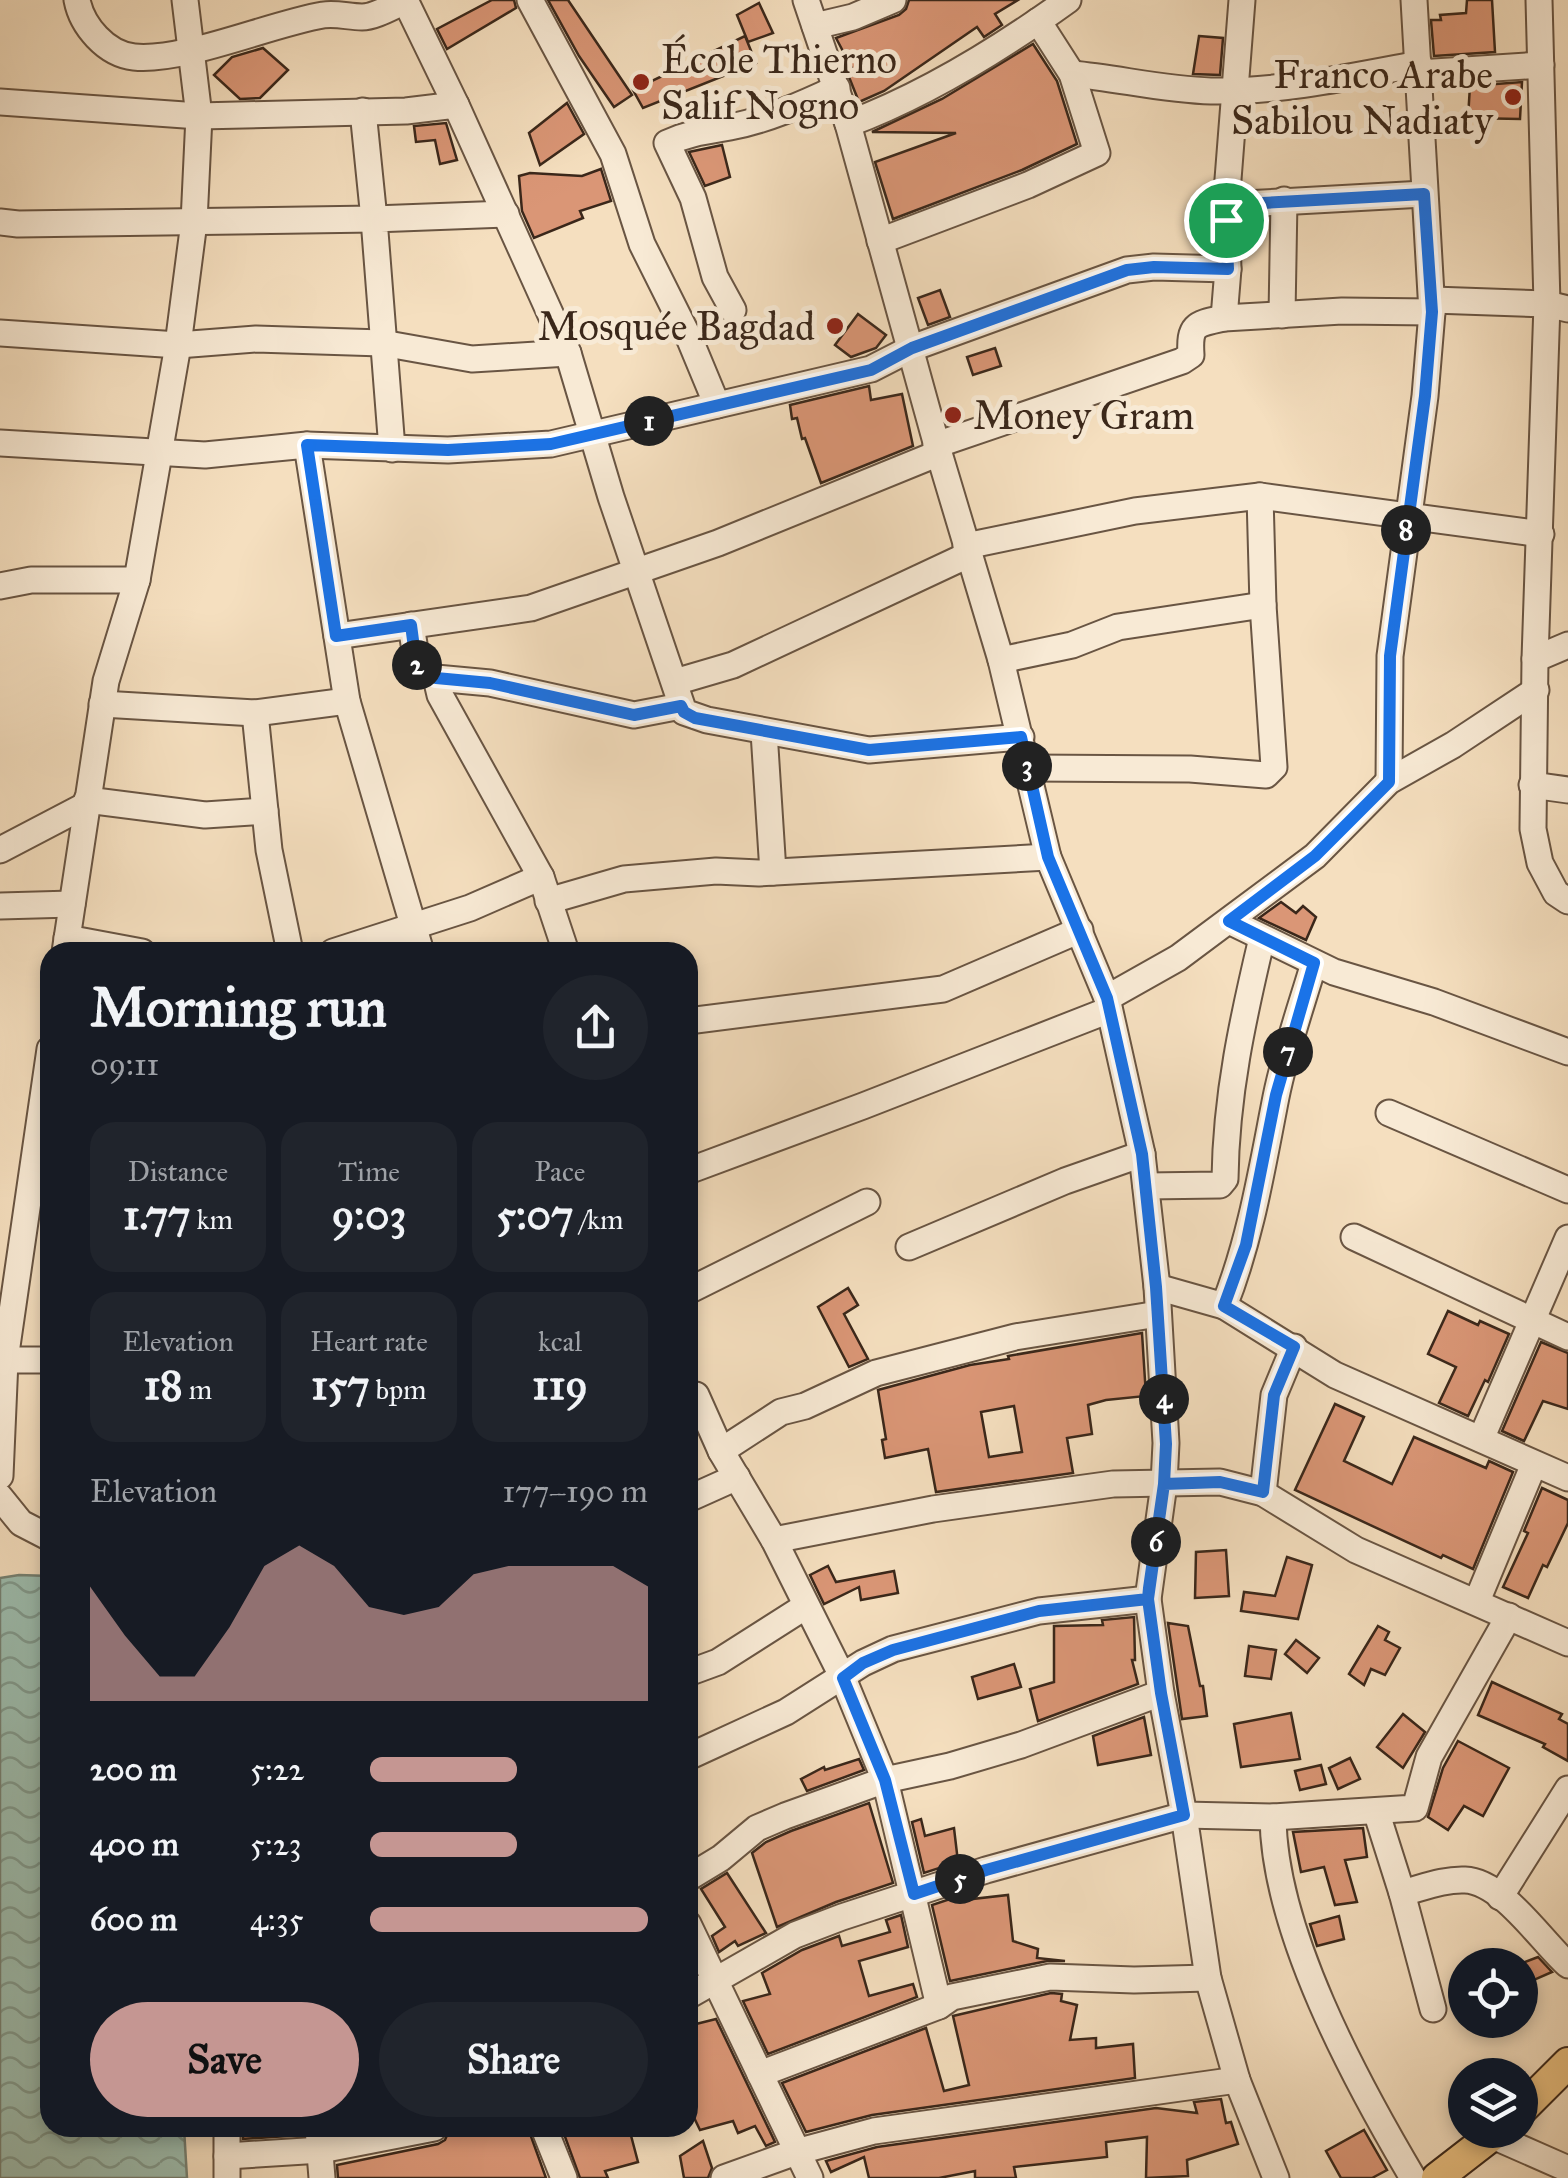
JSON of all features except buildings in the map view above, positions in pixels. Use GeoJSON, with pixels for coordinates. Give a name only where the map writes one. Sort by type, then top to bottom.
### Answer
{"type":"FeatureCollection","features":[{"type":"Feature","properties":{"kind":"main road"},"geometry":{"type":"LineString","coordinates":[[1538,2093],[1568,2062]]}},
{"type":"Feature","properties":{"kind":"main road"},"geometry":{"type":"LineString","coordinates":[[1436,2178],[1476,2148]]}},
{"type":"Feature","properties":{"kind":"street"},"geometry":{"type":"LineString","coordinates":[[77,0],[93,32],[118,52],[147,56],[325,15],[362,17],[405,0],[568,354],[684,712],[695,718],[869,750],[1021,737]]}},
{"type":"Feature","properties":{"kind":"street"},"geometry":{"type":"LineString","coordinates":[[66,942],[106,681],[137,580],[178,345],[194,222],[199,116],[185,0]]}},
{"type":"Feature","properties":{"kind":"street"},"geometry":{"type":"LineString","coordinates":[[530,0],[613,154],[642,244],[717,405]]}},
{"type":"Feature","properties":{"kind":"street"},"geometry":{"type":"LineString","coordinates":[[806,0],[848,124],[937,449],[1001,660],[1048,857],[1108,1004],[1142,1154],[1166,1444],[1148,1599],[1208,1978],[1237,2080],[1276,2178]]}},
{"type":"Feature","properties":{"kind":"street"},"geometry":{"type":"LineString","coordinates":[[815,26],[853,17],[893,0]]}},
{"type":"Feature","properties":{"kind":"street"},"geometry":{"type":"LineString","coordinates":[[848,124],[893,107],[1038,22],[1068,0]]}},
{"type":"Feature","properties":{"kind":"street"},"geometry":{"type":"LineString","coordinates":[[1224,318],[1228,269],[1226,205],[1242,0]]}},
{"type":"Feature","properties":{"kind":"street"},"geometry":{"type":"LineString","coordinates":[[1389,782],[1390,656],[1432,306],[1414,0]]}},
{"type":"Feature","properties":{"kind":"street"},"geometry":{"type":"LineString","coordinates":[[1539,0],[1541,71],[1556,204],[1558,306],[1541,534],[1533,829],[1540,863],[1556,893],[1568,901]]}},
{"type":"Feature","properties":{"kind":"street"},"geometry":{"type":"LineString","coordinates":[[880,241],[1028,185],[1097,153],[1072,74],[1038,22]]}},
{"type":"Feature","properties":{"kind":"street"},"geometry":{"type":"LineString","coordinates":[[1072,74],[1205,91],[1283,88],[1419,69],[1541,71],[1568,76]]}},
{"type":"Feature","properties":{"kind":"street"},"geometry":{"type":"LineString","coordinates":[[733,310],[715,277],[693,198],[667,143],[685,134],[729,127],[784,111],[836,88]]}},
{"type":"Feature","properties":{"kind":"street"},"geometry":{"type":"LineString","coordinates":[[0,102],[199,116],[406,111],[456,104]]}},
{"type":"Feature","properties":{"kind":"street"},"geometry":{"type":"LineString","coordinates":[[363,110],[392,449]]}},
{"type":"Feature","properties":{"kind":"street"},"geometry":{"type":"LineString","coordinates":[[1226,205],[1424,194]]}},
{"type":"Feature","properties":{"kind":"street"},"geometry":{"type":"LineString","coordinates":[[1282,315],[1284,200]]}},
{"type":"Feature","properties":{"kind":"street"},"geometry":{"type":"LineString","coordinates":[[0,222],[194,222],[506,214]]}},
{"type":"Feature","properties":{"kind":"street"},"geometry":{"type":"LineString","coordinates":[[0,444],[205,455],[307,445],[448,450],[551,444],[871,370],[912,348],[1127,270],[1228,269]]}},
{"type":"Feature","properties":{"kind":"street"},"geometry":{"type":"LineString","coordinates":[[336,636],[532,608],[718,543],[937,449],[1182,361],[1190,355],[1190,334],[1198,324],[1224,318],[1432,306],[1558,306]]}},
{"type":"Feature","properties":{"kind":"street"},"geometry":{"type":"LineString","coordinates":[[0,332],[178,345],[256,339],[382,343],[472,359],[568,354]]}},
{"type":"Feature","properties":{"kind":"street"},"geometry":{"type":"LineString","coordinates":[[307,445],[347,701],[417,940],[470,908],[545,889],[716,871],[773,872],[1048,857]]}},
{"type":"Feature","properties":{"kind":"street"},"geometry":{"type":"LineString","coordinates":[[411,625],[416,663],[436,678],[490,683],[634,715],[967,550],[1135,511],[1260,496],[1541,534]]}},
{"type":"Feature","properties":{"kind":"street"},"geometry":{"type":"LineString","coordinates":[[1028,768],[1190,769],[1266,775],[1271,772],[1274,767],[1260,496]]}},
{"type":"Feature","properties":{"kind":"street"},"geometry":{"type":"LineString","coordinates":[[0,586],[31,580],[137,580]]}},
{"type":"Feature","properties":{"kind":"street"},"geometry":{"type":"LineString","coordinates":[[1001,660],[1072,644],[1118,627],[1263,605]]}},
{"type":"Feature","properties":{"kind":"street"},"geometry":{"type":"LineString","coordinates":[[1535,660],[1568,646]]}},
{"type":"Feature","properties":{"kind":"street"},"geometry":{"type":"LineString","coordinates":[[436,678],[440,695],[545,889],[563,942]]}},
{"type":"Feature","properties":{"kind":"street"},"geometry":{"type":"LineString","coordinates":[[698,1167],[896,1094],[1108,1004],[1315,856],[1389,782],[1453,746],[1536,690]]}},
{"type":"Feature","properties":{"kind":"street"},"geometry":{"type":"LineString","coordinates":[[102,704],[255,713],[347,701]]}},
{"type":"Feature","properties":{"kind":"street"},"geometry":{"type":"LineString","coordinates":[[255,713],[274,884],[288,942]]}},
{"type":"Feature","properties":{"kind":"street"},"geometry":{"type":"LineString","coordinates":[[764,732],[773,872]]}},
{"type":"Feature","properties":{"kind":"street"},"geometry":{"type":"LineString","coordinates":[[1532,785],[1568,790]]}},
{"type":"Feature","properties":{"kind":"street"},"geometry":{"type":"LineString","coordinates":[[0,850],[86,802],[205,816],[265,810]]}},
{"type":"Feature","properties":{"kind":"street"},"geometry":{"type":"LineString","coordinates":[[0,906],[72,904]]}},
{"type":"Feature","properties":{"kind":"street"},"geometry":{"type":"LineString","coordinates":[[1229,921],[1314,963],[1568,1052]]}},
{"type":"Feature","properties":{"kind":"street"},"geometry":{"type":"LineString","coordinates":[[698,1020],[810,1003],[937,990],[1080,930]]}},
{"type":"Feature","properties":{"kind":"street"},"geometry":{"type":"LineString","coordinates":[[1146,1186],[1220,1184],[1225,1179],[1225,1124],[1238,1035],[1262,938]]}},
{"type":"Feature","properties":{"kind":"street"},"geometry":{"type":"LineString","coordinates":[[1224,1306],[1246,1245],[1276,1095],[1314,963]]}},
{"type":"Feature","properties":{"kind":"street"},"geometry":{"type":"LineString","coordinates":[[1389,1113],[1568,1190]]}},
{"type":"Feature","properties":{"kind":"street"},"geometry":{"type":"LineString","coordinates":[[0,1476],[2,1360],[40,1114]]}},
{"type":"Feature","properties":{"kind":"street"},"geometry":{"type":"LineString","coordinates":[[909,1247],[1065,1181],[1142,1154]]}},
{"type":"Feature","properties":{"kind":"street"},"geometry":{"type":"LineString","coordinates":[[698,1286],[867,1202]]}},
{"type":"Feature","properties":{"kind":"street"},"geometry":{"type":"LineString","coordinates":[[1354,1237],[1568,1338]]}},
{"type":"Feature","properties":{"kind":"street"},"geometry":{"type":"LineString","coordinates":[[1481,1440],[1568,1238]]}},
{"type":"Feature","properties":{"kind":"street"},"geometry":{"type":"LineString","coordinates":[[1156,1287],[1224,1306],[1335,1375],[1568,1478]]}},
{"type":"Feature","properties":{"kind":"street"},"geometry":{"type":"LineString","coordinates":[[721,1451],[781,1412],[805,1406],[876,1374],[1015,1337],[1158,1314]]}},
{"type":"Feature","properties":{"kind":"street"},"geometry":{"type":"LineString","coordinates":[[1263,1492],[1274,1395],[1294,1347]]}},
{"type":"Feature","properties":{"kind":"street"},"geometry":{"type":"LineString","coordinates":[[2,1360],[40,1360]]}},
{"type":"Feature","properties":{"kind":"street"},"geometry":{"type":"LineString","coordinates":[[698,1406],[774,1540],[843,1678],[885,1780],[939,2006]]}},
{"type":"Feature","properties":{"kind":"street"},"geometry":{"type":"LineString","coordinates":[[1476,1601],[1534,1464]]}},
{"type":"Feature","properties":{"kind":"street"},"geometry":{"type":"LineString","coordinates":[[698,1495],[737,1477]]}},
{"type":"Feature","properties":{"kind":"street"},"geometry":{"type":"LineString","coordinates":[[774,1540],[1113,1484],[1220,1482],[1263,1492],[1356,1550],[1568,1643]]}},
{"type":"Feature","properties":{"kind":"street"},"geometry":{"type":"LineString","coordinates":[[0,1497],[21,1522],[40,1532]]}},
{"type":"Feature","properties":{"kind":"street"},"geometry":{"type":"LineString","coordinates":[[698,1753],[754,1728],[863,1663],[893,1650],[1039,1611],[1148,1599]]}},
{"type":"Feature","properties":{"kind":"street"},"geometry":{"type":"LineString","coordinates":[[698,1669],[718,1662],[806,1606]]}},
{"type":"Feature","properties":{"kind":"street"},"geometry":{"type":"LineString","coordinates":[[698,1991],[795,1935],[986,1870],[1184,1815],[1273,1817],[1409,1810],[1418,1806],[1429,1757],[1508,1616]]}},
{"type":"Feature","properties":{"kind":"street"},"geometry":{"type":"LineString","coordinates":[[698,1872],[756,1828],[885,1780],[1021,1745],[1161,1693]]}},
{"type":"Feature","properties":{"kind":"street"},"geometry":{"type":"LineString","coordinates":[[1500,1897],[1568,1789]]}},
{"type":"Feature","properties":{"kind":"street"},"geometry":{"type":"LineString","coordinates":[[1376,1811],[1433,2009]]}},
{"type":"Feature","properties":{"kind":"street"},"geometry":{"type":"LineString","coordinates":[[1273,1817],[1273,1843],[1300,1950],[1374,2112],[1413,2178]]}},
{"type":"Feature","properties":{"kind":"street"},"geometry":{"type":"LineString","coordinates":[[1402,1893],[1468,1879],[1486,1886],[1568,1965]]}},
{"type":"Feature","properties":{"kind":"street"},"geometry":{"type":"LineString","coordinates":[[698,1944],[810,2178]]}},
{"type":"Feature","properties":{"kind":"street"},"geometry":{"type":"LineString","coordinates":[[760,2074],[939,2006],[952,1997],[1050,1976],[1208,1978]]}},
{"type":"Feature","properties":{"kind":"street"},"geometry":{"type":"LineString","coordinates":[[724,2178],[874,2130],[1237,2080]]}},
{"type":"Feature","properties":{"kind":"street"},"geometry":{"type":"LineString","coordinates":[[227,2137],[227,2167],[319,2139],[322,2178]]}},
{"type":"Feature","properties":{"kind":"street"},"geometry":{"type":"LineString","coordinates":[[548,2137],[564,2178]]}},
{"type":"Feature","properties":{"kind":"street"},"geometry":{"type":"LineString","coordinates":[[1526,2148],[1568,2169]]}},
{"type":"Feature","properties":{"kind":"water"},"geometry":{"type":"Polygon","coordinates":[[[40,1576],[40,2137],[185,2137],[187,2178],[0,2178],[0,1578],[40,1576]]]}},
{"type":"Feature","properties":{"kind":"place","name":"École Thierno Salif Nogno"},"geometry":{"type":"Point","coordinates":[641,82]}},
{"type":"Feature","properties":{"kind":"place","name":"Franco Arabe Sabilou Nadiaty"},"geometry":{"type":"Point","coordinates":[1513,97]}},
{"type":"Feature","properties":{"kind":"place","name":"Mosquée Bagdad"},"geometry":{"type":"Point","coordinates":[835,326]}},
{"type":"Feature","properties":{"kind":"place","name":"Money Gram"},"geometry":{"type":"Point","coordinates":[953,415]}},
{"type":"Feature","properties":{"kind":"route"},"geometry":{"type":"LineString","coordinates":[[1226,220],[1226,205],[1424,194],[1432,300],[1425,396],[1390,656],[1389,782],[1315,856],[1229,921],[1314,963],[1276,1095],[1246,1245],[1224,1306],[1294,1347],[1274,1395],[1263,1492],[1220,1482],[1164,1484],[1149,1588],[1148,1599],[1039,1611],[893,1650],[863,1663],[843,1678],[885,1780],[914,1894],[1184,1815],[1148,1599],[1164,1484],[1166,1444],[1142,1154],[1107,998],[1048,857],[1021,737],[869,750],[695,718],[681,706],[640,716],[490,683],[436,678],[416,663],[411,625],[336,636],[307,445],[448,450],[551,444],[871,370],[912,348],[1127,270],[1228,269],[1226,220]]}}]}
